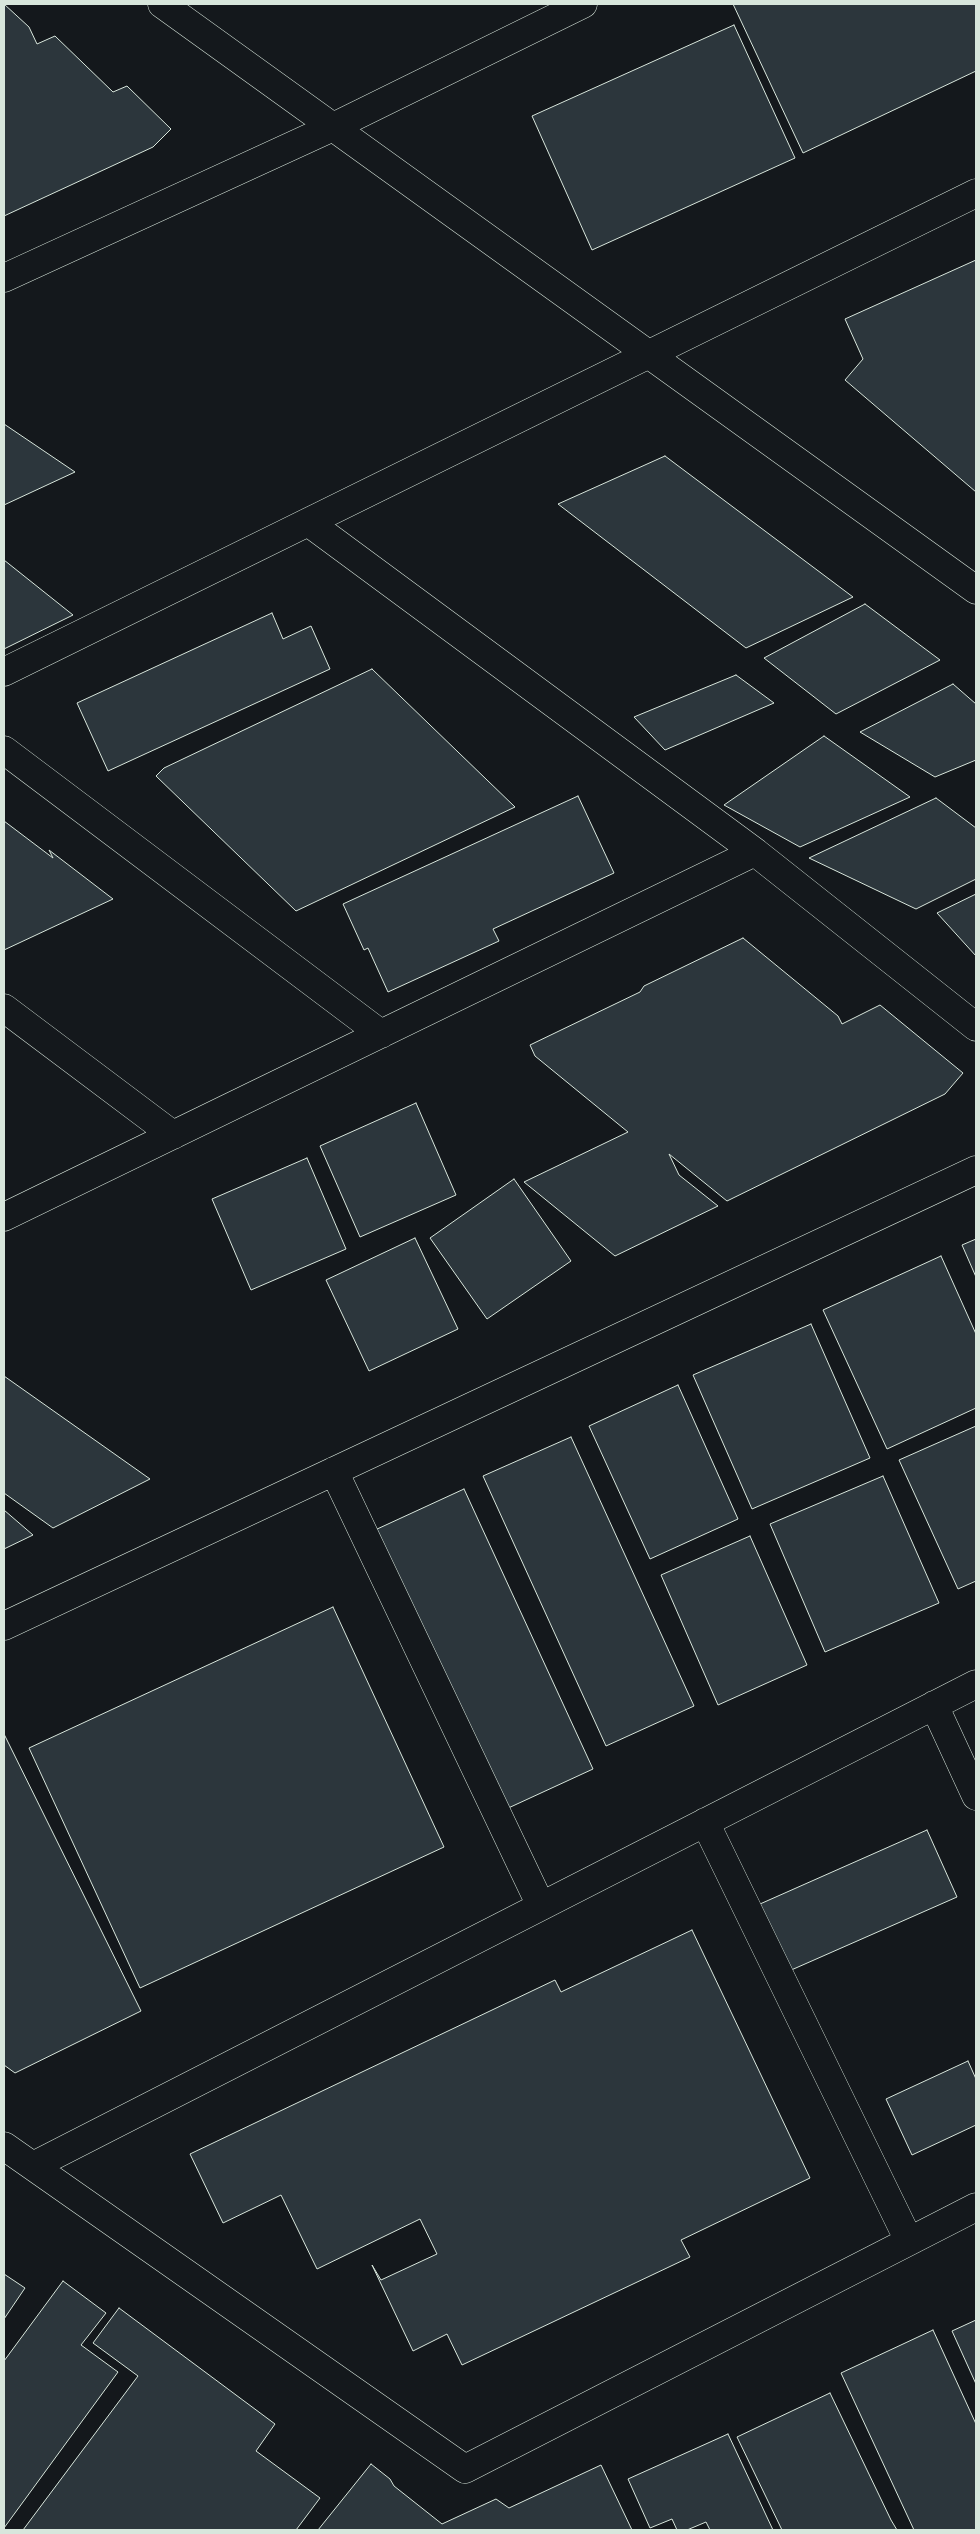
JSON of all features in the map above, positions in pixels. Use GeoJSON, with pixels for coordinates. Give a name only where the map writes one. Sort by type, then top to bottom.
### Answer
{"type":"FeatureCollection","features":[{"type":"Feature","properties":{"kind":"street"},"geometry":{"type":"LineString","coordinates":[[162,4],[976,590]]}},
{"type":"Feature","properties":{"kind":"street"},"geometry":{"type":"LineString","coordinates":[[4,278],[333,127],[583,4]]}},
{"type":"Feature","properties":{"kind":"street"},"geometry":{"type":"LineString","coordinates":[[4,672],[976,193]]}},
{"type":"Feature","properties":{"kind":"street"},"geometry":{"type":"LineString","coordinates":[[308,522],[755,852],[976,1027]]}},
{"type":"Feature","properties":{"kind":"street"},"geometry":{"type":"LineString","coordinates":[[4,750],[381,1034]]}},
{"type":"Feature","properties":{"kind":"street"},"geometry":{"type":"LineString","coordinates":[[4,1217],[755,852]]}},
{"type":"Feature","properties":{"kind":"street"},"geometry":{"type":"LineString","coordinates":[[4,1008],[173,1135]]}},
{"type":"Feature","properties":{"kind":"street"},"geometry":{"type":"LineString","coordinates":[[4,1626],[976,1170]]}},
{"type":"Feature","properties":{"kind":"street"},"geometry":{"type":"LineString","coordinates":[[334,1471],[542,1906]]}},
{"type":"Feature","properties":{"kind":"street"},"geometry":{"type":"LineString","coordinates":[[33,2166],[976,1684]]}},
{"type":"Feature","properties":{"kind":"street"},"geometry":{"type":"LineString","coordinates":[[934,1705],[976,1796]]}},
{"type":"Feature","properties":{"kind":"street"},"geometry":{"type":"LineString","coordinates":[[705,1822],[909,2241]]}},
{"type":"Feature","properties":{"kind":"street"},"geometry":{"type":"LineString","coordinates":[[4,2146],[465,2469],[976,2207]]}},
{"type":"Feature","properties":{"kind":"building"},"geometry":{"type":"Polygon","coordinates":[[[4,4],[29,27],[37,44],[55,36],[113,92],[127,86],[171,129],[153,147],[4,216],[4,4]]]}},
{"type":"Feature","properties":{"kind":"building"},"geometry":{"type":"Polygon","coordinates":[[[733,4],[976,4],[976,71],[803,153],[733,4]]]}},
{"type":"Feature","properties":{"kind":"building"},"geometry":{"type":"Polygon","coordinates":[[[734,25],[795,158],[592,250],[532,116],[734,25]]]}},
{"type":"Feature","properties":{"kind":"building"},"geometry":{"type":"Polygon","coordinates":[[[976,260],[976,492],[845,380],[863,359],[845,319],[976,260]]]}},
{"type":"Feature","properties":{"kind":"building"},"geometry":{"type":"Polygon","coordinates":[[[4,424],[75,472],[4,505],[4,424]]]}},
{"type":"Feature","properties":{"kind":"building"},"geometry":{"type":"Polygon","coordinates":[[[665,456],[853,597],[746,648],[558,504],[665,456]]]}},
{"type":"Feature","properties":{"kind":"building"},"geometry":{"type":"Polygon","coordinates":[[[4,560],[73,615],[4,649],[4,560]]]}},
{"type":"Feature","properties":{"kind":"building"},"geometry":{"type":"Polygon","coordinates":[[[865,604],[940,660],[836,714],[764,658],[865,604]]]}},
{"type":"Feature","properties":{"kind":"building"},"geometry":{"type":"Polygon","coordinates":[[[272,613],[283,639],[311,626],[330,669],[108,771],[77,703],[272,613]]]}},
{"type":"Feature","properties":{"kind":"building"},"geometry":{"type":"Polygon","coordinates":[[[372,669],[515,807],[296,911],[156,776],[164,768],[372,669]]]}},
{"type":"Feature","properties":{"kind":"building"},"geometry":{"type":"Polygon","coordinates":[[[736,675],[774,703],[665,750],[634,717],[736,675]]]}},
{"type":"Feature","properties":{"kind":"building"},"geometry":{"type":"Polygon","coordinates":[[[953,684],[976,704],[976,760],[935,777],[860,732],[953,684]]]}},
{"type":"Feature","properties":{"kind":"building"},"geometry":{"type":"Polygon","coordinates":[[[824,736],[910,797],[800,847],[724,805],[824,736]]]}},
{"type":"Feature","properties":{"kind":"building"},"geometry":{"type":"Polygon","coordinates":[[[578,796],[614,873],[493,929],[499,941],[388,992],[368,948],[364,950],[343,904],[578,796]]]}},
{"type":"Feature","properties":{"kind":"building"},"geometry":{"type":"Polygon","coordinates":[[[936,798],[976,828],[976,879],[916,909],[809,858],[936,798]]]}},
{"type":"Feature","properties":{"kind":"building"},"geometry":{"type":"Polygon","coordinates":[[[4,821],[53,858],[49,850],[113,899],[4,950],[4,821]]]}},
{"type":"Feature","properties":{"kind":"building"},"geometry":{"type":"Polygon","coordinates":[[[976,894],[976,956],[937,913],[976,894]]]}},
{"type":"Feature","properties":{"kind":"building"},"geometry":{"type":"Polygon","coordinates":[[[743,938],[838,1016],[842,1024],[880,1005],[963,1073],[945,1094],[727,1201],[669,1154],[679,1175],[718,1206],[615,1256],[524,1182],[628,1132],[535,1056],[530,1045],[640,992],[644,986],[743,938]]]}},
{"type":"Feature","properties":{"kind":"building"},"geometry":{"type":"Polygon","coordinates":[[[416,1103],[456,1195],[360,1237],[320,1146],[416,1103]]]}},
{"type":"Feature","properties":{"kind":"building"},"geometry":{"type":"Polygon","coordinates":[[[307,1158],[346,1249],[251,1290],[212,1199],[307,1158]]]}},
{"type":"Feature","properties":{"kind":"building"},"geometry":{"type":"Polygon","coordinates":[[[514,1179],[571,1261],[487,1319],[430,1238],[514,1179]]]}},
{"type":"Feature","properties":{"kind":"building"},"geometry":{"type":"Polygon","coordinates":[[[415,1238],[458,1329],[369,1371],[326,1280],[415,1238]]]}},
{"type":"Feature","properties":{"kind":"building"},"geometry":{"type":"Polygon","coordinates":[[[976,1239],[976,1277],[962,1245],[976,1239]]]}},
{"type":"Feature","properties":{"kind":"building"},"geometry":{"type":"Polygon","coordinates":[[[941,1256],[976,1334],[976,1408],[887,1449],[823,1310],[941,1256]]]}},
{"type":"Feature","properties":{"kind":"building"},"geometry":{"type":"Polygon","coordinates":[[[811,1324],[870,1458],[752,1509],[693,1375],[811,1324]]]}},
{"type":"Feature","properties":{"kind":"building"},"geometry":{"type":"Polygon","coordinates":[[[4,1376],[150,1479],[53,1528],[4,1493],[4,1376]]]}},
{"type":"Feature","properties":{"kind":"building"},"geometry":{"type":"Polygon","coordinates":[[[678,1385],[738,1519],[650,1559],[589,1426],[678,1385]]]}},
{"type":"Feature","properties":{"kind":"building"},"geometry":{"type":"Polygon","coordinates":[[[976,1426],[976,1581],[958,1589],[899,1460],[976,1426]]]}},
{"type":"Feature","properties":{"kind":"building"},"geometry":{"type":"Polygon","coordinates":[[[571,1437],[694,1706],[606,1746],[483,1476],[571,1437]]]}},
{"type":"Feature","properties":{"kind":"building"},"geometry":{"type":"Polygon","coordinates":[[[883,1476],[939,1603],[825,1652],[770,1524],[883,1476]]]}},
{"type":"Feature","properties":{"kind":"building"},"geometry":{"type":"Polygon","coordinates":[[[464,1489],[593,1769],[504,1810],[375,1530],[464,1489]]]}},
{"type":"Feature","properties":{"kind":"building"},"geometry":{"type":"Polygon","coordinates":[[[4,1510],[33,1535],[4,1549],[4,1510]]]}},
{"type":"Feature","properties":{"kind":"building"},"geometry":{"type":"Polygon","coordinates":[[[750,1536],[807,1665],[718,1705],[661,1575],[750,1536]]]}},
{"type":"Feature","properties":{"kind":"building"},"geometry":{"type":"Polygon","coordinates":[[[333,1607],[444,1847],[140,1988],[29,1748],[333,1607]]]}},
{"type":"Feature","properties":{"kind":"building"},"geometry":{"type":"Polygon","coordinates":[[[4,1734],[141,2011],[15,2073],[4,2065],[4,1734]]]}},
{"type":"Feature","properties":{"kind":"building"},"geometry":{"type":"Polygon","coordinates":[[[927,1830],[957,1897],[789,1971],[760,1904],[927,1830]]]}},
{"type":"Feature","properties":{"kind":"building"},"geometry":{"type":"Polygon","coordinates":[[[692,1930],[810,2178],[681,2240],[690,2257],[462,2365],[447,2334],[413,2351],[372,2265],[381,2280],[437,2254],[420,2219],[317,2269],[281,2195],[223,2223],[190,2154],[555,1980],[561,1992],[692,1930]]]}},
{"type":"Feature","properties":{"kind":"building"},"geometry":{"type":"Polygon","coordinates":[[[968,2061],[976,2079],[976,2125],[912,2155],[886,2099],[968,2061]]]}},
{"type":"Feature","properties":{"kind":"building"},"geometry":{"type":"Polygon","coordinates":[[[4,2274],[25,2288],[4,2319],[4,2274]]]}},
{"type":"Feature","properties":{"kind":"building"},"geometry":{"type":"Polygon","coordinates":[[[63,2281],[106,2313],[81,2345],[118,2372],[4,2528],[4,2361],[63,2281]]]}},
{"type":"Feature","properties":{"kind":"building"},"geometry":{"type":"Polygon","coordinates":[[[119,2308],[275,2424],[256,2451],[320,2498],[296,2530],[23,2530],[138,2376],[93,2343],[119,2308]]]}},
{"type":"Feature","properties":{"kind":"building"},"geometry":{"type":"Polygon","coordinates":[[[976,2320],[976,2384],[952,2331],[976,2320]]]}},
{"type":"Feature","properties":{"kind":"building"},"geometry":{"type":"Polygon","coordinates":[[[933,2330],[976,2424],[976,2530],[914,2530],[841,2373],[933,2330]]]}},
{"type":"Feature","properties":{"kind":"building"},"geometry":{"type":"Polygon","coordinates":[[[830,2393],[897,2530],[782,2530],[737,2437],[830,2393]]]}},
{"type":"Feature","properties":{"kind":"building"},"geometry":{"type":"Polygon","coordinates":[[[728,2434],[773,2530],[710,2530],[706,2522],[687,2530],[677,2530],[672,2519],[650,2528],[628,2479],[728,2434]]]}},
{"type":"Feature","properties":{"kind":"building"},"geometry":{"type":"Polygon","coordinates":[[[371,2464],[390,2479],[394,2486],[442,2524],[496,2499],[509,2508],[601,2465],[632,2530],[318,2530],[371,2464]]]}}]}
